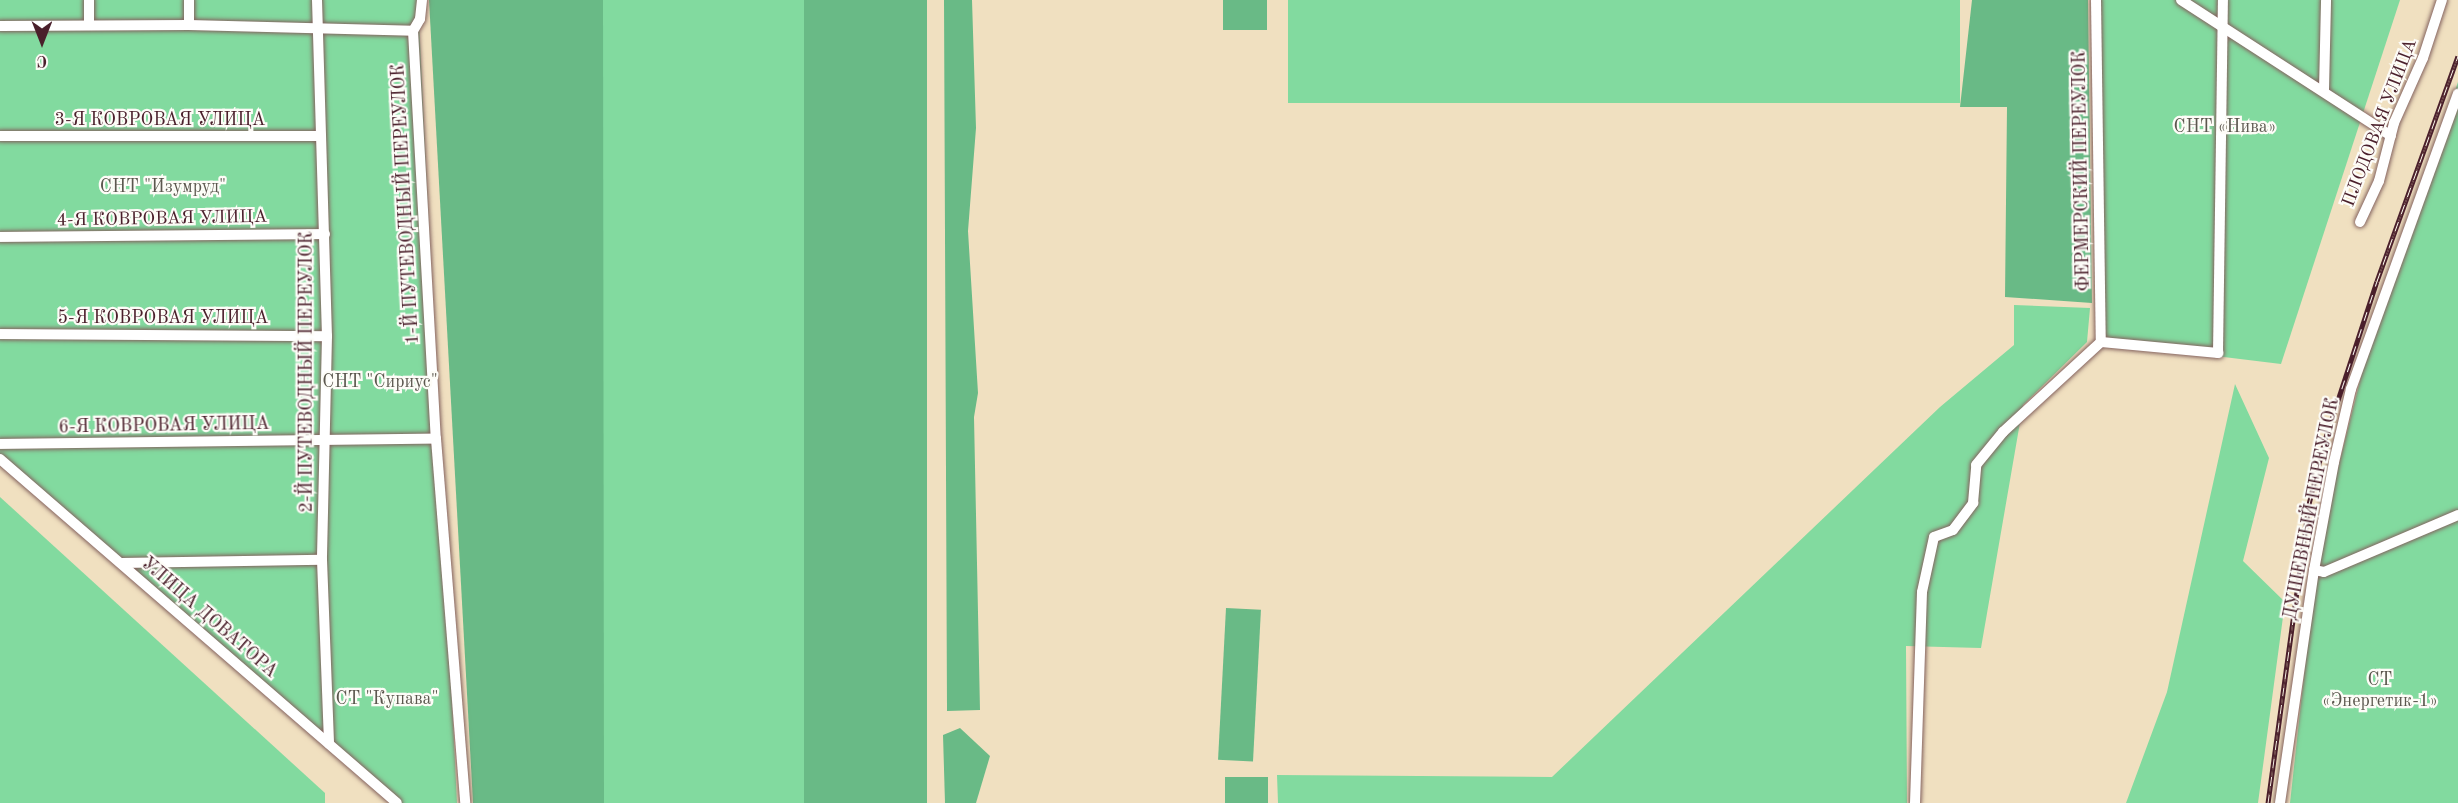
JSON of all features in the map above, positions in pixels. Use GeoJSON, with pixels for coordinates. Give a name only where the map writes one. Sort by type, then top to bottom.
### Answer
{"type":"FeatureCollection","features":[{"type":"Feature","properties":{"kind":"street"},"geometry":{"type":"LineString","coordinates":[[89,0],[89,26]]}},
{"type":"Feature","properties":{"kind":"street"},"geometry":{"type":"LineString","coordinates":[[189,0],[189,26]]}},
{"type":"Feature","properties":{"kind":"street","name":"2-Й ПУТЕВОДНЫЙ ПЕРЕУЛОК"},"geometry":{"type":"LineString","coordinates":[[317,0],[327,336],[322,560],[329,744]]}},
{"type":"Feature","properties":{"kind":"street","name":"1-Й ПУТЕВОДНЫЙ ПЕРЕУЛОК"},"geometry":{"type":"LineString","coordinates":[[422,0],[420,19],[413,31],[436,440],[465,803]]}},
{"type":"Feature","properties":{"kind":"street","name":"ФЕРМЕРСКИЙ ПЕРЕУЛОК"},"geometry":{"type":"LineString","coordinates":[[2096,0],[2101,342]]}},
{"type":"Feature","properties":{"kind":"street"},"geometry":{"type":"LineString","coordinates":[[2181,0],[2324,90],[2391,136]]}},
{"type":"Feature","properties":{"kind":"street"},"geometry":{"type":"LineString","coordinates":[[1915,803],[1922,592],[1934,537],[1953,530],[1973,503],[1976,465],[2002,432],[2101,342],[2218,353],[2223,0]]}},
{"type":"Feature","properties":{"kind":"street"},"geometry":{"type":"LineString","coordinates":[[2324,90],[2326,0]]}},
{"type":"Feature","properties":{"kind":"street","name":"ПЛОДОВАЯ УЛИЦА"},"geometry":{"type":"LineString","coordinates":[[2360,222],[2379,181],[2394,123],[2431,36],[2442,0]]}},
{"type":"Feature","properties":{"kind":"street"},"geometry":{"type":"LineString","coordinates":[[0,26],[189,26],[413,31]]}},
{"type":"Feature","properties":{"kind":"street","name":"ДУШЕВНЫЙ ПЕРЕУЛОК"},"geometry":{"type":"LineString","coordinates":[[2280,803],[2314,570],[2334,462],[2351,389],[2458,94]]}},
{"type":"Feature","properties":{"kind":"street","name":"3-Я КОВРОВАЯ УЛИЦА"},"geometry":{"type":"LineString","coordinates":[[0,136],[320,136]]}},
{"type":"Feature","properties":{"kind":"street","name":"4-Я КОВРОВАЯ УЛИЦА"},"geometry":{"type":"LineString","coordinates":[[0,237],[325,234]]}},
{"type":"Feature","properties":{"kind":"street","name":"5-Я КОВРОВАЯ УЛИЦА"},"geometry":{"type":"LineString","coordinates":[[0,334],[327,336]]}},
{"type":"Feature","properties":{"kind":"street","name":"6-Я КОВРОВАЯ УЛИЦА"},"geometry":{"type":"LineString","coordinates":[[0,444],[436,440]]}},
{"type":"Feature","properties":{"kind":"street","name":"УЛИЦА ДОВАТОРА"},"geometry":{"type":"LineString","coordinates":[[0,459],[397,803]]}},
{"type":"Feature","properties":{"kind":"street"},"geometry":{"type":"LineString","coordinates":[[2314,570],[2324,572],[2458,515]]}},
{"type":"Feature","properties":{"kind":"street"},"geometry":{"type":"LineString","coordinates":[[121,563],[322,560]]}},
{"type":"Feature","properties":{"kind":"green space","name":"СНТ \"Изумруд\""},"geometry":{"type":"Polygon","coordinates":[[[0,0],[418,0],[457,803],[400,803],[0,464],[0,0]]]}},
{"type":"Feature","properties":{"kind":"green space"},"geometry":{"type":"Polygon","coordinates":[[[429,0],[603,0],[604,803],[473,803],[429,0]]]}},
{"type":"Feature","properties":{"kind":"green space"},"geometry":{"type":"Polygon","coordinates":[[[603,0],[804,0],[804,803],[603,803],[603,0]]]}},
{"type":"Feature","properties":{"kind":"green space"},"geometry":{"type":"Polygon","coordinates":[[[804,0],[927,0],[927,803],[804,803],[804,0]]]}},
{"type":"Feature","properties":{"kind":"green space"},"geometry":{"type":"Polygon","coordinates":[[[944,0],[972,0],[976,128],[968,231],[978,393],[974,417],[980,710],[947,711],[944,0]]]}},
{"type":"Feature","properties":{"kind":"green space"},"geometry":{"type":"Polygon","coordinates":[[[1223,0],[1267,0],[1267,30],[1223,30],[1223,0]]]}},
{"type":"Feature","properties":{"kind":"green space"},"geometry":{"type":"Polygon","coordinates":[[[1288,0],[1960,0],[1960,103],[1288,103],[1288,0]]]}},
{"type":"Feature","properties":{"kind":"green space"},"geometry":{"type":"Polygon","coordinates":[[[1972,0],[2088,0],[2092,303],[2005,297],[2007,107],[1960,107],[1972,0]]]}},
{"type":"Feature","properties":{"kind":"green space","name":"СНТ «Нива»"},"geometry":{"type":"Polygon","coordinates":[[[2097,0],[2400,0],[2281,364],[2101,342],[2097,0]]]}},
{"type":"Feature","properties":{"kind":"green space","name":"СТ «Энергетик-1»"},"geometry":{"type":"Polygon","coordinates":[[[2458,82],[2458,803],[2290,803],[2318,548],[2374,325],[2458,82]]]}},
{"type":"Feature","properties":{"kind":"green space"},"geometry":{"type":"Polygon","coordinates":[[[2014,305],[2090,308],[2087,342],[2023,405],[1981,648],[1906,646],[1907,803],[1278,803],[1277,775],[1552,777],[1940,407],[2014,345],[2014,305]]]}},
{"type":"Feature","properties":{"kind":"green space"},"geometry":{"type":"Polygon","coordinates":[[[2235,384],[2269,458],[2243,561],[2285,602],[2258,803],[2126,803],[2167,692],[2235,384]]]}},
{"type":"Feature","properties":{"kind":"green space"},"geometry":{"type":"Polygon","coordinates":[[[0,497],[325,793],[325,803],[0,803],[0,497]]]}},
{"type":"Feature","properties":{"kind":"green space"},"geometry":{"type":"Polygon","coordinates":[[[1226,608],[1261,610],[1253,762],[1218,760],[1226,608]]]}},
{"type":"Feature","properties":{"kind":"green space"},"geometry":{"type":"Polygon","coordinates":[[[960,728],[990,756],[976,803],[945,803],[943,735],[960,728]]]}},
{"type":"Feature","properties":{"kind":"green space"},"geometry":{"type":"Polygon","coordinates":[[[1225,777],[1268,777],[1268,803],[1225,803],[1225,777]]]}},
{"type":"Feature","properties":{"kind":"railway"},"geometry":{"type":"LineString","coordinates":[[2268,803],[2309,504],[2325,440],[2377,281],[2458,56]]}},
{"type":"Feature","properties":{"kind":"park label","name":"СНТ \"Сириус\""},"geometry":{"type":"Point","coordinates":[380,382]}},
{"type":"Feature","properties":{"kind":"park label","name":"СТ \"Купава\""},"geometry":{"type":"Point","coordinates":[387,699]}}]}
